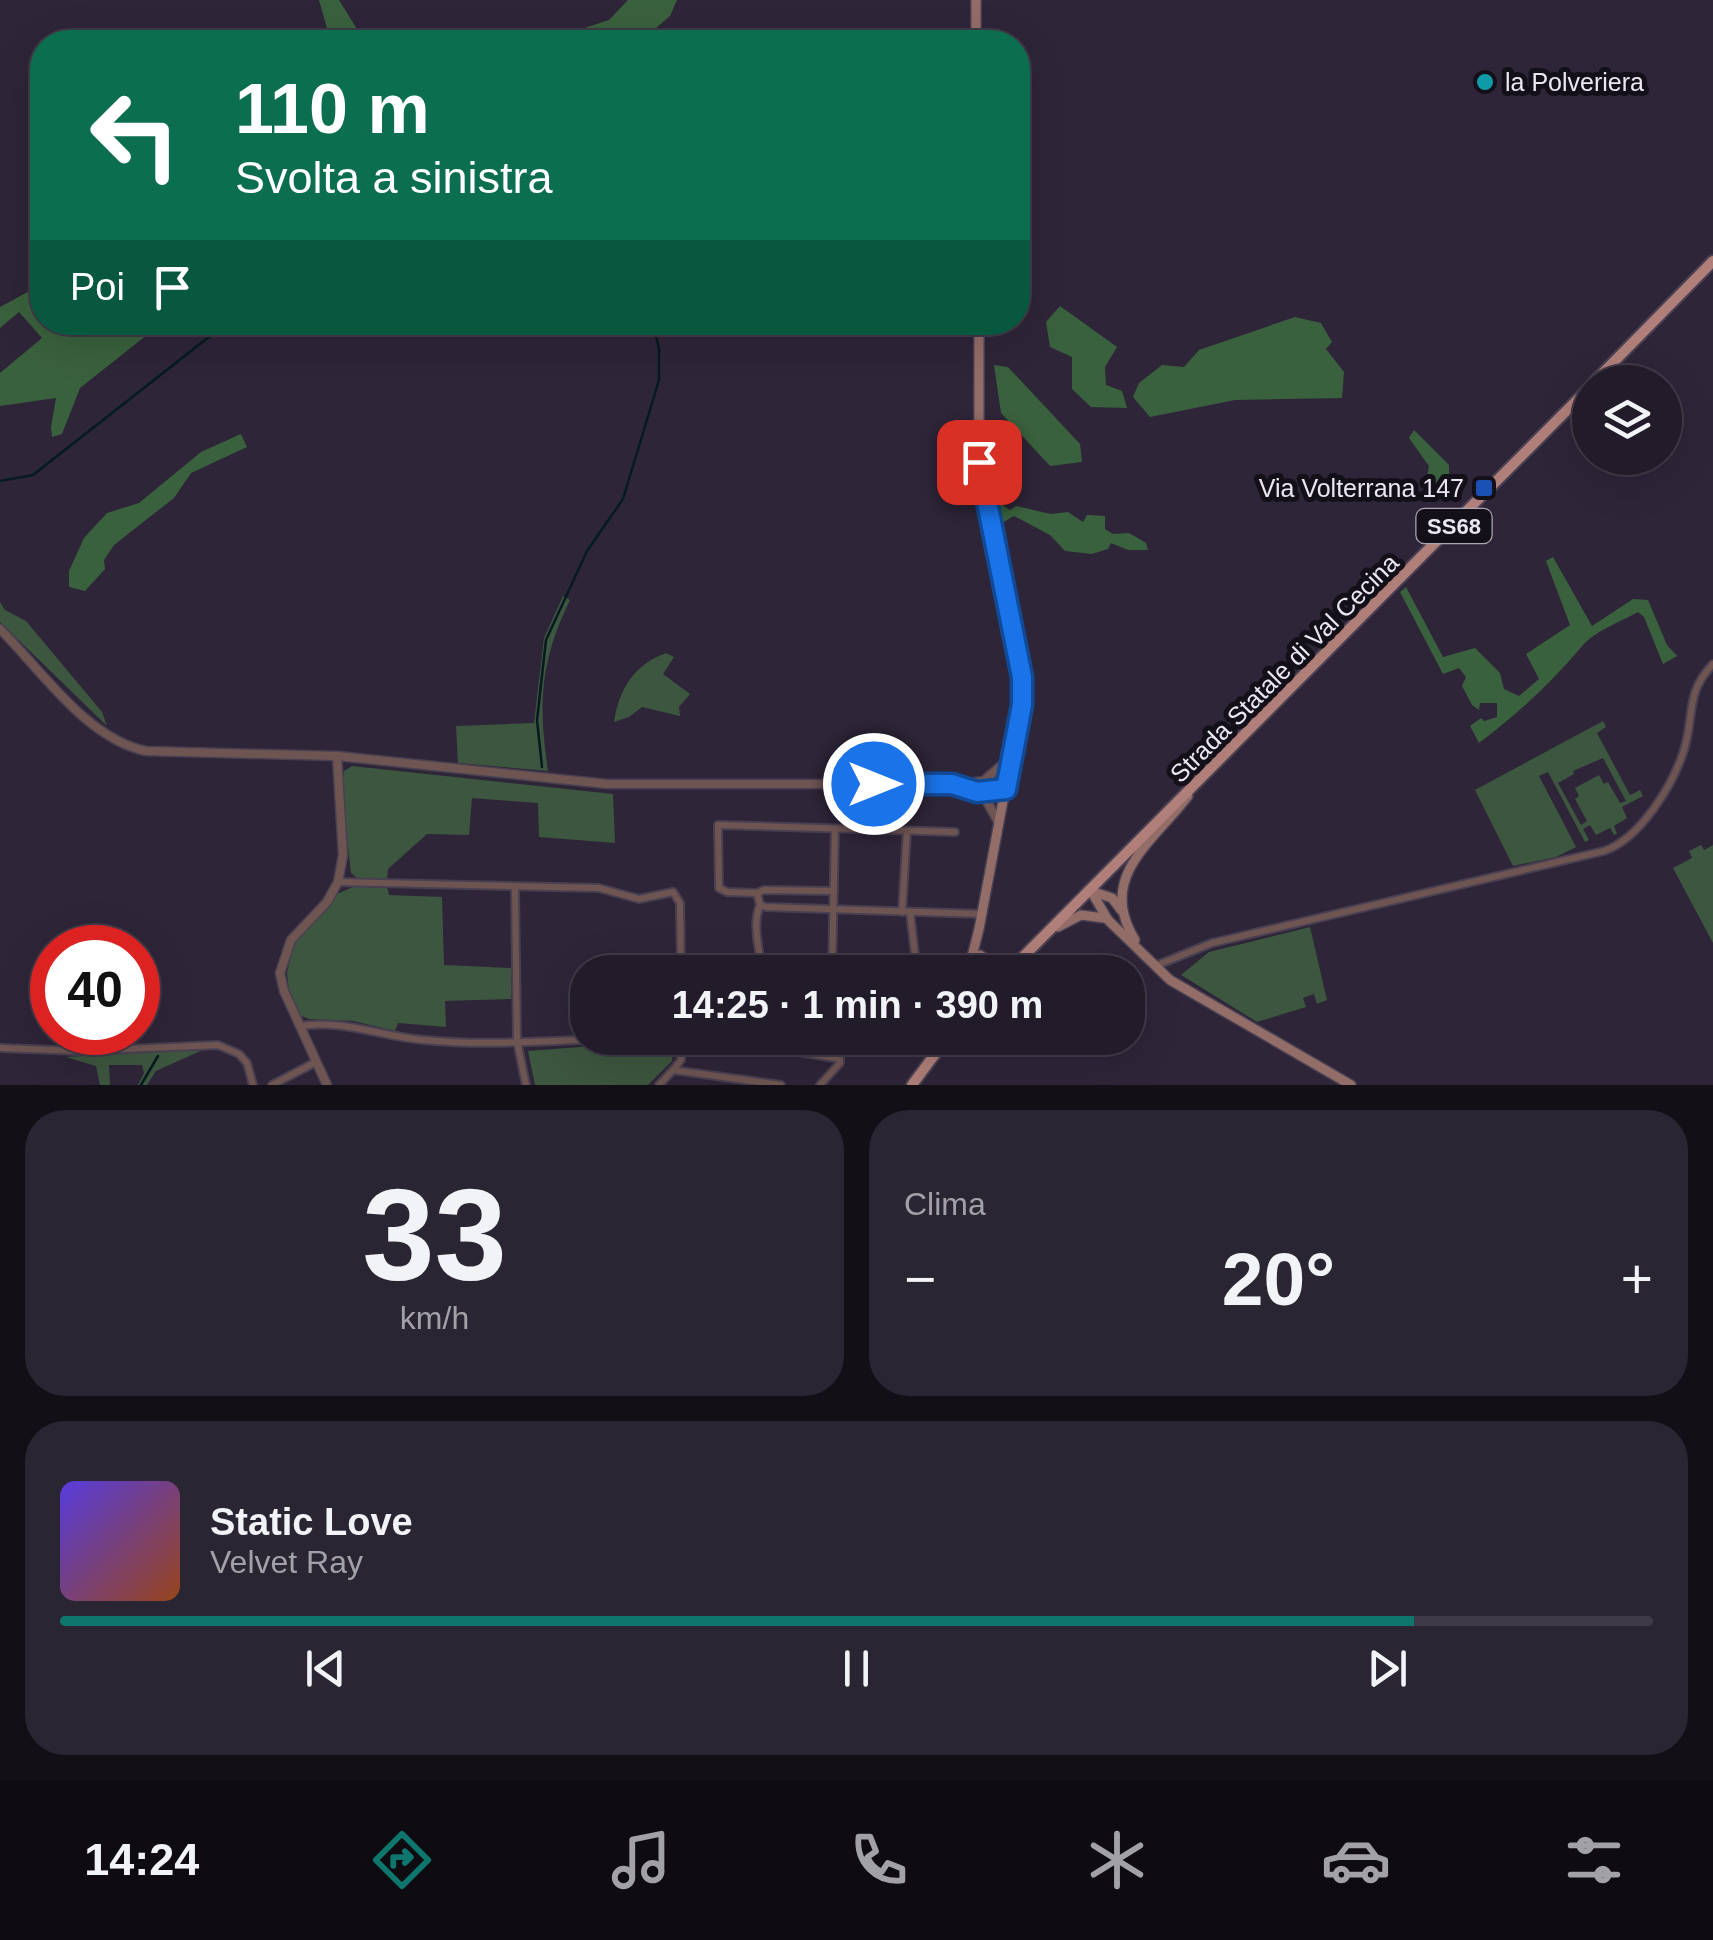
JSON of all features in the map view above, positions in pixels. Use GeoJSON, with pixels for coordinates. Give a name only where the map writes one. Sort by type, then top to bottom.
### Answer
{"type":"FeatureCollection","features":[{"type":"Feature","properties":{"kind":"main road"},"geometry":{"type":"LineString","coordinates":[[976,0],[976,30]]}},
{"type":"Feature","properties":{"kind":"main road","name":"Strada Statale di Val Cecina"},"geometry":{"type":"LineString","coordinates":[[1611,365],[1713,260]]}},
{"type":"Feature","properties":{"kind":"main road"},"geometry":{"type":"LineString","coordinates":[[972,955],[1022,705],[1022,677],[979,462],[979,335]]}},
{"type":"Feature","properties":{"kind":"main road","name":"Strada Statale di Val Cecina"},"geometry":{"type":"LineString","coordinates":[[1048,935],[1572,405]]}},
{"type":"Feature","properties":{"kind":"main road"},"geometry":{"type":"LineString","coordinates":[[1122,911],[1122,886],[1131,865],[1199,782]]}},
{"type":"Feature","properties":{"kind":"main road"},"geometry":{"type":"LineString","coordinates":[[1091,892],[1112,898],[1146,956]]}},
{"type":"Feature","properties":{"kind":"main road"},"geometry":{"type":"LineString","coordinates":[[1091,892],[1108,920],[1170,980],[1351,1085]]}},
{"type":"Feature","properties":{"kind":"main road"},"geometry":{"type":"LineString","coordinates":[[1048,935],[1076,916],[1095,915],[1108,920]]}},
{"type":"Feature","properties":{"kind":"main road"},"geometry":{"type":"LineString","coordinates":[[979,929],[980,955]]}},
{"type":"Feature","properties":{"kind":"main road","name":"SS68"},"geometry":{"type":"LineString","coordinates":[[1027,955],[1048,935]]}},
{"type":"Feature","properties":{"kind":"main road"},"geometry":{"type":"LineString","coordinates":[[912,1085],[934,1055]]}},
{"type":"Feature","properties":{"kind":"street"},"geometry":{"type":"LineString","coordinates":[[0,629],[91,723],[128,746],[169,753],[336,756],[588,784],[952,784],[994,780],[1006,789]]}},
{"type":"Feature","properties":{"kind":"street"},"geometry":{"type":"LineString","coordinates":[[1155,966],[1204,945],[1604,850],[1624,842],[1641,826],[1676,770],[1687,738],[1692,693],[1713,664]]}},
{"type":"Feature","properties":{"kind":"street"},"geometry":{"type":"LineString","coordinates":[[983,780],[1012,755]]}},
{"type":"Feature","properties":{"kind":"street"},"geometry":{"type":"LineString","coordinates":[[327,1085],[284,990],[281,961],[290,940],[326,902],[338,882],[343,855],[336,756]]}},
{"type":"Feature","properties":{"kind":"street"},"geometry":{"type":"LineString","coordinates":[[952,784],[977,792],[1006,789]]}},
{"type":"Feature","properties":{"kind":"street"},"geometry":{"type":"LineString","coordinates":[[977,792],[1000,823]]}},
{"type":"Feature","properties":{"kind":"street"},"geometry":{"type":"LineString","coordinates":[[834,891],[724,891],[719,888],[718,825],[956,832]]}},
{"type":"Feature","properties":{"kind":"street"},"geometry":{"type":"LineString","coordinates":[[833,955],[835,829]]}},
{"type":"Feature","properties":{"kind":"street"},"geometry":{"type":"LineString","coordinates":[[907,831],[906,912],[914,955]]}},
{"type":"Feature","properties":{"kind":"street"},"geometry":{"type":"LineString","coordinates":[[338,882],[600,888],[639,900],[675,893],[680,903],[680,955]]}},
{"type":"Feature","properties":{"kind":"street"},"geometry":{"type":"LineString","coordinates":[[515,888],[517,1040],[526,1085]]}},
{"type":"Feature","properties":{"kind":"street"},"geometry":{"type":"LineString","coordinates":[[757,892],[760,905],[756,942],[761,955]]}},
{"type":"Feature","properties":{"kind":"street"},"geometry":{"type":"LineString","coordinates":[[760,905],[982,914]]}},
{"type":"Feature","properties":{"kind":"street"},"geometry":{"type":"LineString","coordinates":[[300,1026],[345,1026],[434,1041],[509,1044],[517,1040],[570,1039]]}},
{"type":"Feature","properties":{"kind":"street"},"geometry":{"type":"LineString","coordinates":[[0,1048],[80,1051],[218,1045],[240,1054],[253,1085]]}},
{"type":"Feature","properties":{"kind":"street"},"geometry":{"type":"LineString","coordinates":[[658,1085],[681,1055]]}},
{"type":"Feature","properties":{"kind":"street"},"geometry":{"type":"LineString","coordinates":[[820,1055],[839,1058],[840,1063],[820,1085]]}},
{"type":"Feature","properties":{"kind":"street"},"geometry":{"type":"LineString","coordinates":[[272,1085],[316,1062]]}},
{"type":"Feature","properties":{"kind":"street"},"geometry":{"type":"LineString","coordinates":[[673,1070],[781,1085]]}},
{"type":"Feature","properties":{"kind":"green space"},"geometry":{"type":"Polygon","coordinates":[[[319,0],[339,0],[358,30],[328,30],[319,0]]]}},
{"type":"Feature","properties":{"kind":"green space"},"geometry":{"type":"Polygon","coordinates":[[[628,0],[677,0],[670,16],[654,30],[578,30],[609,20],[628,0]]]}},
{"type":"Feature","properties":{"kind":"green space"},"geometry":{"type":"Polygon","coordinates":[[[30,290],[30,324],[19,312],[0,328],[0,307],[30,290]]]}},
{"type":"Feature","properties":{"kind":"green space"},"geometry":{"type":"Polygon","coordinates":[[[1060,306],[1117,347],[1105,367],[1106,385],[1122,391],[1127,408],[1091,407],[1072,389],[1072,357],[1050,347],[1046,322],[1060,306]]]}},
{"type":"Feature","properties":{"kind":"green space"},"geometry":{"type":"Polygon","coordinates":[[[1295,317],[1321,323],[1332,342],[1326,349],[1344,372],[1342,398],[1235,400],[1150,417],[1133,397],[1139,383],[1162,365],[1184,367],[1199,350],[1295,317]]]}},
{"type":"Feature","properties":{"kind":"green space"},"geometry":{"type":"Polygon","coordinates":[[[39,335],[147,335],[80,388],[62,434],[52,437],[56,398],[0,406],[0,373],[42,338],[39,335]]]}},
{"type":"Feature","properties":{"kind":"green space"},"geometry":{"type":"Polygon","coordinates":[[[994,365],[1008,367],[1080,444],[1082,462],[1050,466],[1001,413],[994,365]]]}},
{"type":"Feature","properties":{"kind":"green space"},"geometry":{"type":"Polygon","coordinates":[[[1414,430],[1449,465],[1449,486],[1432,500],[1424,493],[1429,466],[1409,438],[1414,430]]]}},
{"type":"Feature","properties":{"kind":"green space"},"geometry":{"type":"Polygon","coordinates":[[[241,434],[247,447],[191,473],[174,498],[114,545],[104,560],[105,569],[85,591],[69,587],[69,571],[84,538],[107,513],[139,503],[201,452],[241,434]]]}},
{"type":"Feature","properties":{"kind":"green space"},"geometry":{"type":"Polygon","coordinates":[[[999,503],[1010,510],[1016,506],[1051,514],[1068,512],[1083,522],[1087,515],[1105,516],[1105,529],[1113,534],[1129,533],[1146,543],[1148,550],[1128,550],[1111,543],[1108,549],[1092,554],[1065,551],[1050,535],[1014,516],[998,525],[995,514],[999,503]]]}},
{"type":"Feature","properties":{"kind":"green space"},"geometry":{"type":"Polygon","coordinates":[[[1553,557],[1592,626],[1633,599],[1648,600],[1667,645],[1677,656],[1663,664],[1644,617],[1638,612],[1588,640],[1534,697],[1479,743],[1470,726],[1481,718],[1484,721],[1497,717],[1497,703],[1480,703],[1479,710],[1462,686],[1466,677],[1459,668],[1443,674],[1400,592],[1406,587],[1443,657],[1475,648],[1500,673],[1504,689],[1519,696],[1539,679],[1526,654],[1570,625],[1546,561],[1553,557]]]}},
{"type":"Feature","properties":{"kind":"green space"},"geometry":{"type":"Polygon","coordinates":[[[563,596],[570,600],[552,643],[544,684],[548,771],[458,763],[456,726],[534,723],[544,638],[563,596]]]}},
{"type":"Feature","properties":{"kind":"green space"},"geometry":{"type":"Polygon","coordinates":[[[0,602],[5,610],[26,621],[102,712],[107,726],[0,622],[0,602]]]}},
{"type":"Feature","properties":{"kind":"green space"},"geometry":{"type":"Polygon","coordinates":[[[666,653],[674,657],[663,674],[690,694],[679,707],[680,716],[642,707],[614,722],[620,699],[636,672],[666,653]]]}},
{"type":"Feature","properties":{"kind":"green space"},"geometry":{"type":"Polygon","coordinates":[[[1603,721],[1606,727],[1597,733],[1630,795],[1640,790],[1643,796],[1622,807],[1627,818],[1614,826],[1617,834],[1610,828],[1596,835],[1590,825],[1583,829],[1589,840],[1585,842],[1548,772],[1539,776],[1576,847],[1556,857],[1513,866],[1475,790],[1603,721]],[[1603,758],[1573,771],[1558,783],[1581,825],[1587,821],[1575,799],[1579,796],[1575,788],[1599,775],[1620,803],[1626,801],[1603,758]]]}},
{"type":"Feature","properties":{"kind":"green space"},"geometry":{"type":"Polygon","coordinates":[[[352,766],[613,794],[615,843],[539,837],[538,803],[472,798],[469,835],[427,834],[388,869],[387,879],[357,878],[351,873],[341,788],[344,771],[352,766]]]}},
{"type":"Feature","properties":{"kind":"green space"},"geometry":{"type":"Polygon","coordinates":[[[1701,845],[1704,850],[1713,845],[1713,943],[1673,868],[1692,858],[1689,851],[1701,845]]]}},
{"type":"Feature","properties":{"kind":"green space"},"geometry":{"type":"Polygon","coordinates":[[[355,886],[387,886],[389,895],[442,897],[444,965],[511,968],[511,999],[445,1001],[446,1027],[398,1023],[395,1031],[299,1015],[289,992],[287,973],[293,945],[337,894],[355,886]]]}},
{"type":"Feature","properties":{"kind":"green space"},"geometry":{"type":"Polygon","coordinates":[[[1310,927],[1327,1000],[1317,1004],[1314,994],[1303,998],[1306,1007],[1257,1022],[1181,975],[1209,952],[1310,927]]]}},
{"type":"Feature","properties":{"kind":"green space"},"geometry":{"type":"Polygon","coordinates":[[[207,1048],[156,1071],[147,1085],[138,1085],[144,1073],[142,1065],[109,1065],[110,1085],[100,1085],[96,1066],[66,1057],[160,1055],[160,1051],[207,1048]]]}},
{"type":"Feature","properties":{"kind":"green space"},"geometry":{"type":"Polygon","coordinates":[[[570,1048],[570,1055],[673,1055],[672,1061],[648,1085],[535,1085],[528,1051],[570,1048]]]}},
{"type":"Feature","properties":{"kind":"waterway"},"geometry":{"type":"LineString","coordinates":[[0,481],[33,475],[211,335]]}},
{"type":"Feature","properties":{"kind":"waterway"},"geometry":{"type":"LineString","coordinates":[[542,767],[537,720],[546,640],[587,551],[623,499],[659,380],[656,335]]}},
{"type":"Feature","properties":{"kind":"waterway"},"geometry":{"type":"LineString","coordinates":[[141,1085],[158,1056]]}},
{"type":"Feature","properties":{"kind":"place","name":"la Polveriera"},"geometry":{"type":"Point","coordinates":[1485,82]}},
{"type":"Feature","properties":{"kind":"place","name":"Via Volterrana 147"},"geometry":{"type":"Point","coordinates":[1484,488]}},
{"type":"Feature","properties":{"kind":"route"},"geometry":{"type":"LineString","coordinates":[[874,784],[952,784],[977,792],[1006,789],[1022,705],[1022,677],[979,462]]}}]}
